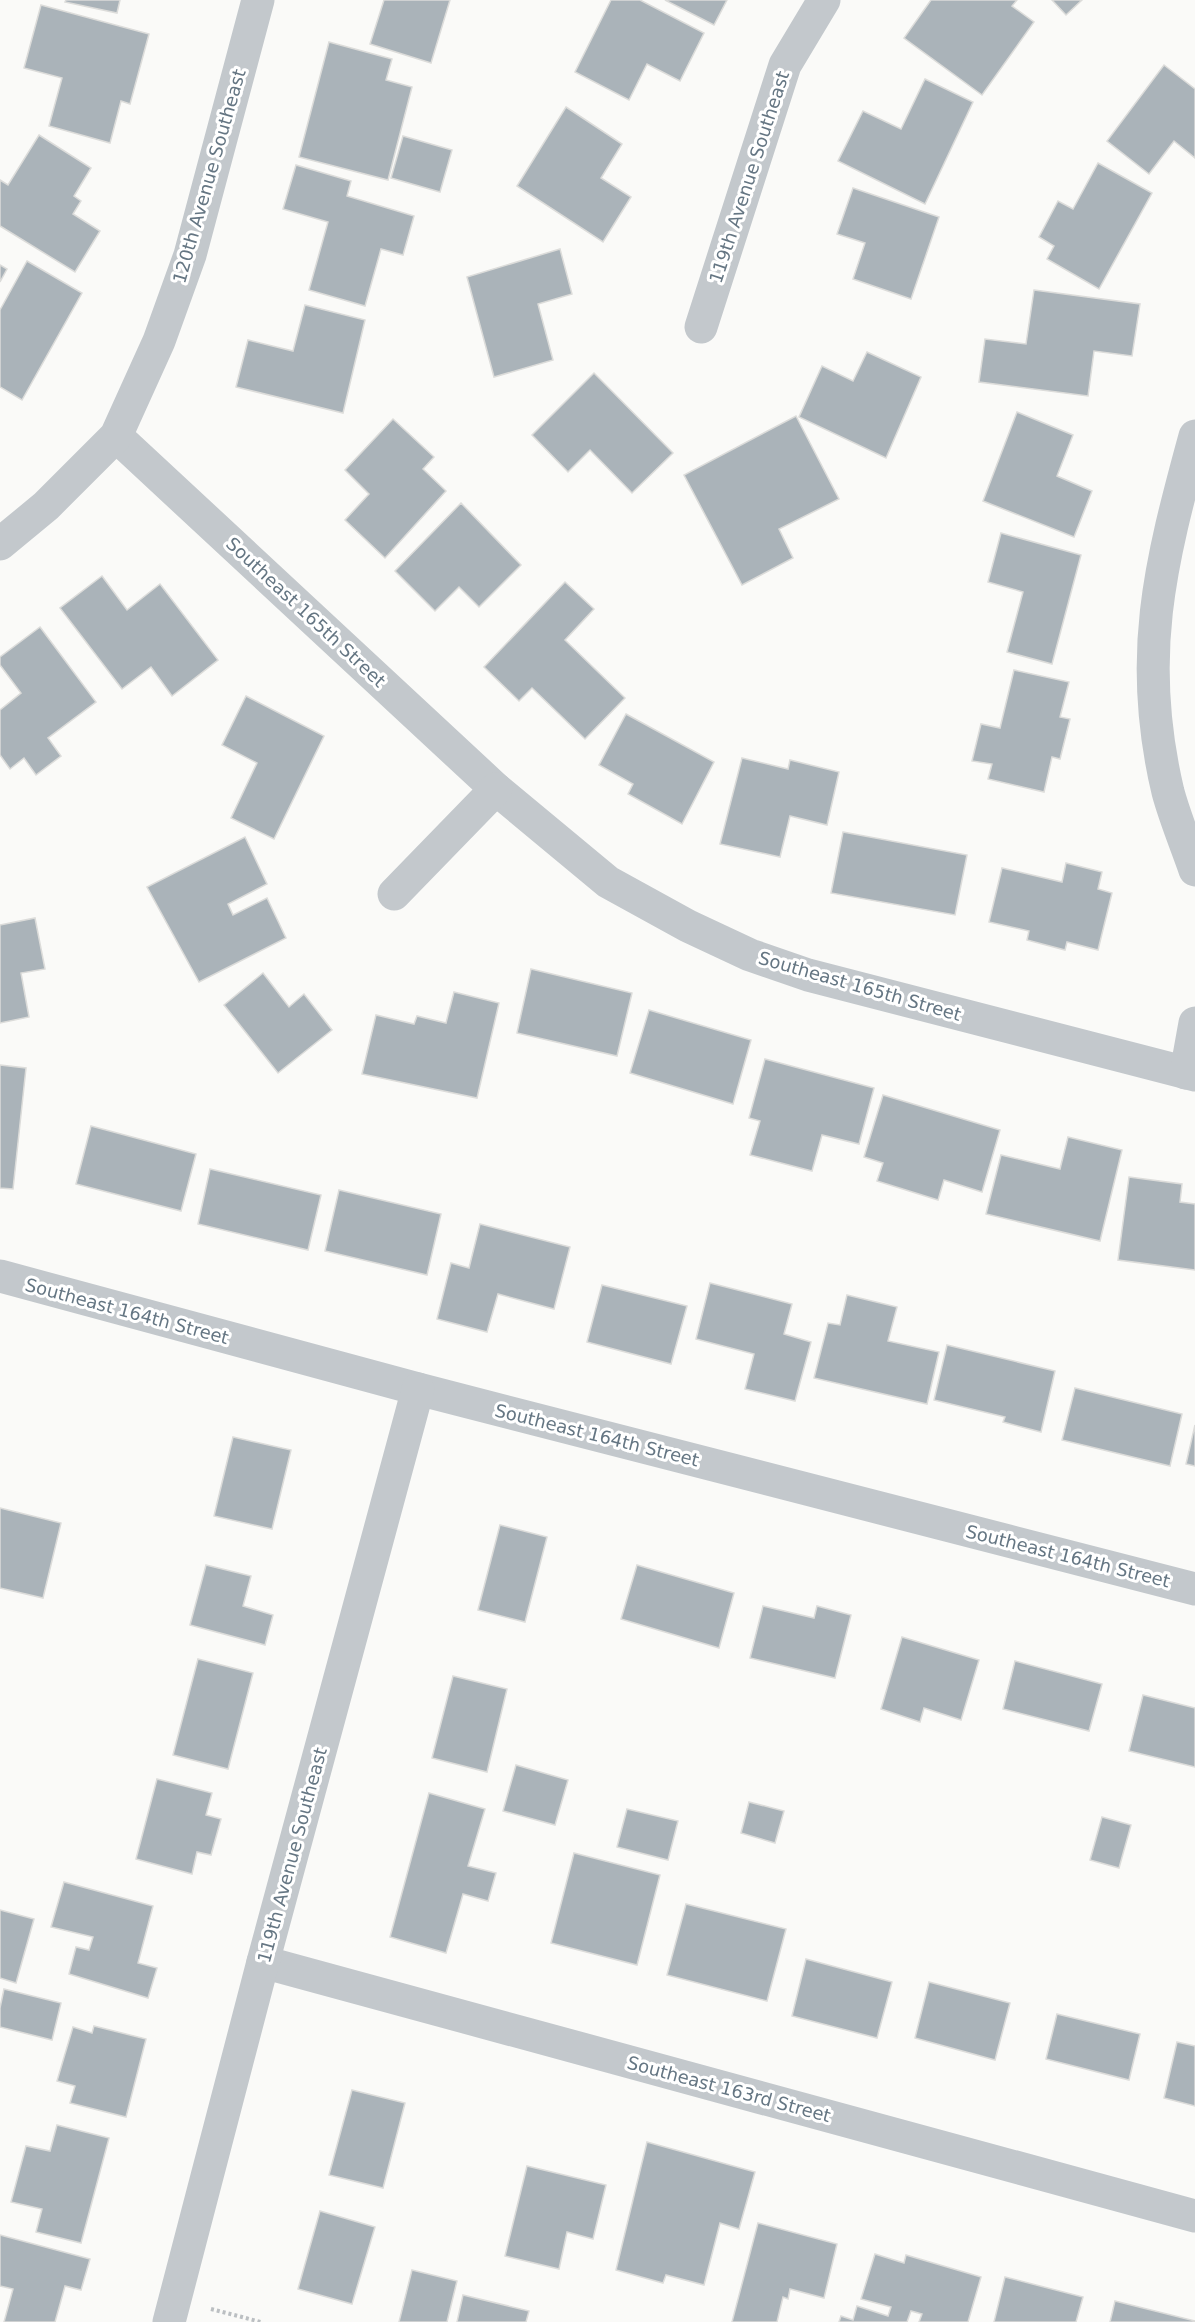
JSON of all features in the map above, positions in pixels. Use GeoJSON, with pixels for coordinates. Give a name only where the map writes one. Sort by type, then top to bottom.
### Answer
{"type":"FeatureCollection","features":[{"type":"Feature","properties":{"kind":"street","name":"120th Avenue Southeast"},"geometry":{"type":"LineString","coordinates":[[0,544],[46,506],[116,436],[159,341],[190,255],[258,0]]}},
{"type":"Feature","properties":{"kind":"street","name":"119th Avenue Southeast"},"geometry":{"type":"LineString","coordinates":[[701,327],[785,65],[824,0]]}},
{"type":"Feature","properties":{"kind":"street","name":"Southeast 165th Street"},"geometry":{"type":"LineString","coordinates":[[116,436],[496,789],[608,882],[688,926],[750,955],[808,975],[1190,1074]]}},
{"type":"Feature","properties":{"kind":"street"},"geometry":{"type":"LineString","coordinates":[[1195,436],[1167,539],[1155,607],[1152,653],[1157,731],[1168,793],[1195,870]]}},
{"type":"Feature","properties":{"kind":"street"},"geometry":{"type":"LineString","coordinates":[[394,894],[496,789]]}},
{"type":"Feature","properties":{"kind":"street"},"geometry":{"type":"LineString","coordinates":[[1190,1074],[1195,1023]]}},
{"type":"Feature","properties":{"kind":"street","name":"Southeast 164th Street"},"geometry":{"type":"LineString","coordinates":[[0,1276],[418,1389],[1195,1589]]}},
{"type":"Feature","properties":{"kind":"street","name":"119th Avenue Southeast"},"geometry":{"type":"LineString","coordinates":[[172,2311],[263,1962],[418,1389]]}},
{"type":"Feature","properties":{"kind":"street","name":"Southeast 163rd Street"},"geometry":{"type":"LineString","coordinates":[[263,1962],[1195,2216]]}},
{"type":"Feature","properties":{"kind":"path"},"geometry":{"type":"LineString","coordinates":[[172,2311],[261,2322]]}},
{"type":"Feature","properties":{"kind":"building"},"geometry":{"type":"Polygon","coordinates":[[[66,0],[120,0],[117,13],[65,2],[66,0]]]}},
{"type":"Feature","properties":{"kind":"building"},"geometry":{"type":"Polygon","coordinates":[[[384,0],[450,0],[431,63],[370,44],[384,0]]]}},
{"type":"Feature","properties":{"kind":"building"},"geometry":{"type":"Polygon","coordinates":[[[611,0],[640,0],[704,33],[680,81],[647,64],[629,100],[575,72],[611,0]]]}},
{"type":"Feature","properties":{"kind":"building"},"geometry":{"type":"Polygon","coordinates":[[[665,0],[727,0],[714,25],[665,0]]]}},
{"type":"Feature","properties":{"kind":"building"},"geometry":{"type":"Polygon","coordinates":[[[931,0],[1017,0],[1012,6],[1034,22],[982,95],[904,38],[931,0]]]}},
{"type":"Feature","properties":{"kind":"building"},"geometry":{"type":"Polygon","coordinates":[[[1052,0],[1082,0],[1066,15],[1052,0]]]}},
{"type":"Feature","properties":{"kind":"building"},"geometry":{"type":"Polygon","coordinates":[[[41,5],[149,34],[130,104],[121,101],[110,143],[49,126],[62,78],[24,68],[41,5]]]}},
{"type":"Feature","properties":{"kind":"building"},"geometry":{"type":"Polygon","coordinates":[[[329,42],[392,59],[386,80],[412,87],[388,180],[299,157],[329,42]]]}},
{"type":"Feature","properties":{"kind":"building"},"geometry":{"type":"Polygon","coordinates":[[[1164,65],[1195,89],[1195,158],[1174,141],[1149,174],[1107,141],[1164,65]]]}},
{"type":"Feature","properties":{"kind":"building"},"geometry":{"type":"Polygon","coordinates":[[[925,79],[973,102],[925,204],[838,161],[863,111],[901,129],[925,79]]]}},
{"type":"Feature","properties":{"kind":"building"},"geometry":{"type":"Polygon","coordinates":[[[566,107],[622,144],[601,178],[631,197],[603,242],[517,186],[566,107]]]}},
{"type":"Feature","properties":{"kind":"building"},"geometry":{"type":"Polygon","coordinates":[[[39,135],[91,168],[74,196],[81,201],[73,214],[100,231],[75,272],[0,226],[0,180],[8,185],[39,135]]]}},
{"type":"Feature","properties":{"kind":"building"},"geometry":{"type":"Polygon","coordinates":[[[403,136],[452,150],[440,192],[391,178],[403,136]]]}},
{"type":"Feature","properties":{"kind":"building"},"geometry":{"type":"Polygon","coordinates":[[[1098,163],[1152,193],[1099,289],[1047,259],[1054,246],[1039,237],[1058,201],[1073,209],[1098,163]]]}},
{"type":"Feature","properties":{"kind":"building"},"geometry":{"type":"Polygon","coordinates":[[[296,165],[351,181],[347,196],[414,216],[403,255],[381,249],[365,306],[309,290],[328,222],[283,209],[296,165]]]}},
{"type":"Feature","properties":{"kind":"building"},"geometry":{"type":"Polygon","coordinates":[[[853,188],[939,217],[911,299],[853,279],[865,243],[837,234],[853,188]]]}},
{"type":"Feature","properties":{"kind":"building"},"geometry":{"type":"Polygon","coordinates":[[[560,249],[572,294],[538,304],[553,360],[494,377],[467,277],[560,249]]]}},
{"type":"Feature","properties":{"kind":"building"},"geometry":{"type":"Polygon","coordinates":[[[27,261],[82,293],[22,400],[0,387],[0,310],[27,261]]]}},
{"type":"Feature","properties":{"kind":"building"},"geometry":{"type":"Polygon","coordinates":[[[0,265],[7,269],[0,282],[0,265]]]}},
{"type":"Feature","properties":{"kind":"building"},"geometry":{"type":"Polygon","coordinates":[[[1034,290],[1140,304],[1132,356],[1094,351],[1088,396],[979,382],[985,339],[1026,344],[1034,290]]]}},
{"type":"Feature","properties":{"kind":"building"},"geometry":{"type":"Polygon","coordinates":[[[305,305],[365,320],[343,413],[236,387],[248,340],[293,351],[305,305]]]}},
{"type":"Feature","properties":{"kind":"building"},"geometry":{"type":"Polygon","coordinates":[[[867,352],[921,377],[886,458],[799,417],[822,366],[853,381],[867,352]]]}},
{"type":"Feature","properties":{"kind":"building"},"geometry":{"type":"Polygon","coordinates":[[[594,373],[673,453],[632,493],[590,450],[568,472],[532,435],[594,373]]]}},
{"type":"Feature","properties":{"kind":"building"},"geometry":{"type":"Polygon","coordinates":[[[1017,412],[1073,435],[1057,476],[1092,491],[1074,537],[983,501],[1017,412]]]}},
{"type":"Feature","properties":{"kind":"building"},"geometry":{"type":"Polygon","coordinates":[[[796,416],[839,499],[779,529],[793,558],[742,585],[684,475],[796,416]]]}},
{"type":"Feature","properties":{"kind":"building"},"geometry":{"type":"Polygon","coordinates":[[[393,419],[434,457],[423,469],[446,491],[385,558],[345,520],[369,494],[345,470],[393,419]]]}},
{"type":"Feature","properties":{"kind":"building"},"geometry":{"type":"Polygon","coordinates":[[[461,503],[521,565],[479,607],[459,587],[435,611],[395,571],[461,503]]]}},
{"type":"Feature","properties":{"kind":"building"},"geometry":{"type":"Polygon","coordinates":[[[1001,533],[1081,555],[1052,664],[1007,652],[1023,592],[988,582],[1001,533]]]}},
{"type":"Feature","properties":{"kind":"building"},"geometry":{"type":"Polygon","coordinates":[[[102,576],[127,610],[160,584],[218,660],[172,696],[151,667],[122,689],[60,608],[102,576]]]}},
{"type":"Feature","properties":{"kind":"building"},"geometry":{"type":"Polygon","coordinates":[[[565,582],[594,609],[565,640],[625,698],[585,739],[532,688],[519,701],[484,667],[565,582]]]}},
{"type":"Feature","properties":{"kind":"building"},"geometry":{"type":"Polygon","coordinates":[[[40,627],[96,702],[48,738],[61,756],[36,775],[24,758],[10,769],[0,755],[0,710],[21,693],[0,665],[0,657],[40,627]]]}},
{"type":"Feature","properties":{"kind":"building"},"geometry":{"type":"Polygon","coordinates":[[[1014,670],[1069,682],[1060,717],[1070,719],[1060,759],[1052,757],[1044,792],[988,779],[992,764],[972,761],[981,724],[1000,728],[1014,670]]]}},
{"type":"Feature","properties":{"kind":"building"},"geometry":{"type":"Polygon","coordinates":[[[246,696],[324,736],[274,839],[231,818],[257,763],[222,745],[246,696]]]}},
{"type":"Feature","properties":{"kind":"building"},"geometry":{"type":"Polygon","coordinates":[[[626,714],[714,762],[682,824],[628,794],[633,784],[599,765],[626,714]]]}},
{"type":"Feature","properties":{"kind":"building"},"geometry":{"type":"Polygon","coordinates":[[[742,758],[788,769],[790,760],[839,772],[827,825],[790,816],[780,857],[720,844],[742,758]]]}},
{"type":"Feature","properties":{"kind":"building"},"geometry":{"type":"Polygon","coordinates":[[[843,832],[967,855],[955,915],[831,893],[843,832]]]}},
{"type":"Feature","properties":{"kind":"building"},"geometry":{"type":"Polygon","coordinates":[[[245,837],[267,884],[228,904],[233,915],[267,898],[286,938],[199,982],[147,887],[245,837]]]}},
{"type":"Feature","properties":{"kind":"building"},"geometry":{"type":"Polygon","coordinates":[[[1066,863],[1102,872],[1098,889],[1112,893],[1098,950],[1067,942],[1065,950],[1027,940],[1029,931],[989,922],[1002,868],[1062,882],[1066,863]]]}},
{"type":"Feature","properties":{"kind":"building"},"geometry":{"type":"Polygon","coordinates":[[[35,918],[45,969],[21,973],[29,1017],[0,1023],[0,925],[35,918]]]}},
{"type":"Feature","properties":{"kind":"building"},"geometry":{"type":"Polygon","coordinates":[[[531,969],[632,993],[617,1056],[517,1033],[531,969]]]}},
{"type":"Feature","properties":{"kind":"building"},"geometry":{"type":"Polygon","coordinates":[[[263,973],[289,1007],[304,994],[332,1030],[278,1073],[224,1005],[263,973]]]}},
{"type":"Feature","properties":{"kind":"building"},"geometry":{"type":"Polygon","coordinates":[[[454,992],[499,1003],[477,1098],[362,1074],[376,1015],[414,1024],[417,1016],[446,1023],[454,992]]]}},
{"type":"Feature","properties":{"kind":"building"},"geometry":{"type":"Polygon","coordinates":[[[649,1010],[751,1040],[733,1104],[630,1073],[649,1010]]]}},
{"type":"Feature","properties":{"kind":"building"},"geometry":{"type":"Polygon","coordinates":[[[765,1059],[874,1088],[859,1144],[822,1135],[812,1171],[750,1155],[760,1121],[749,1118],[765,1059]]]}},
{"type":"Feature","properties":{"kind":"building"},"geometry":{"type":"Polygon","coordinates":[[[0,1065],[26,1068],[13,1189],[0,1188],[0,1065]]]}},
{"type":"Feature","properties":{"kind":"building"},"geometry":{"type":"Polygon","coordinates":[[[883,1095],[1000,1130],[982,1192],[944,1180],[938,1200],[877,1181],[883,1163],[864,1157],[883,1095]]]}},
{"type":"Feature","properties":{"kind":"building"},"geometry":{"type":"Polygon","coordinates":[[[91,1126],[196,1154],[181,1211],[76,1184],[91,1126]]]}},
{"type":"Feature","properties":{"kind":"building"},"geometry":{"type":"Polygon","coordinates":[[[1068,1137],[1122,1150],[1100,1241],[986,1214],[1001,1155],[1060,1169],[1068,1137]]]}},
{"type":"Feature","properties":{"kind":"building"},"geometry":{"type":"Polygon","coordinates":[[[210,1169],[321,1195],[308,1250],[198,1224],[210,1169]]]}},
{"type":"Feature","properties":{"kind":"building"},"geometry":{"type":"Polygon","coordinates":[[[1129,1177],[1182,1184],[1180,1202],[1195,1204],[1195,1270],[1118,1260],[1129,1177]]]}},
{"type":"Feature","properties":{"kind":"building"},"geometry":{"type":"Polygon","coordinates":[[[339,1190],[441,1214],[427,1275],[325,1251],[339,1190]]]}},
{"type":"Feature","properties":{"kind":"building"},"geometry":{"type":"Polygon","coordinates":[[[480,1224],[570,1247],[554,1309],[498,1294],[487,1332],[437,1319],[451,1263],[469,1268],[480,1224]]]}},
{"type":"Feature","properties":{"kind":"building"},"geometry":{"type":"Polygon","coordinates":[[[710,1283],[792,1304],[784,1334],[811,1342],[795,1401],[745,1389],[754,1354],[696,1339],[710,1283]]]}},
{"type":"Feature","properties":{"kind":"building"},"geometry":{"type":"Polygon","coordinates":[[[602,1285],[687,1306],[671,1364],[587,1342],[602,1285]]]}},
{"type":"Feature","properties":{"kind":"building"},"geometry":{"type":"Polygon","coordinates":[[[847,1295],[897,1307],[888,1341],[939,1352],[927,1404],[814,1378],[828,1323],[840,1325],[847,1295]]]}},
{"type":"Feature","properties":{"kind":"building"},"geometry":{"type":"Polygon","coordinates":[[[947,1345],[1055,1371],[1041,1432],[1003,1422],[1005,1417],[934,1400],[947,1345]]]}},
{"type":"Feature","properties":{"kind":"building"},"geometry":{"type":"Polygon","coordinates":[[[1075,1388],[1182,1414],[1170,1466],[1062,1440],[1075,1388]]]}},
{"type":"Feature","properties":{"kind":"building"},"geometry":{"type":"Polygon","coordinates":[[[1195,1425],[1195,1466],[1186,1464],[1195,1425]]]}},
{"type":"Feature","properties":{"kind":"building"},"geometry":{"type":"Polygon","coordinates":[[[233,1437],[291,1450],[272,1529],[214,1516],[233,1437]]]}},
{"type":"Feature","properties":{"kind":"building"},"geometry":{"type":"Polygon","coordinates":[[[0,1508],[61,1523],[43,1598],[0,1588],[0,1508]]]}},
{"type":"Feature","properties":{"kind":"building"},"geometry":{"type":"Polygon","coordinates":[[[500,1525],[547,1537],[525,1622],[478,1610],[500,1525]]]}},
{"type":"Feature","properties":{"kind":"building"},"geometry":{"type":"Polygon","coordinates":[[[206,1565],[251,1576],[243,1606],[273,1615],[265,1645],[190,1625],[206,1565]]]}},
{"type":"Feature","properties":{"kind":"building"},"geometry":{"type":"Polygon","coordinates":[[[637,1565],[734,1593],[719,1648],[621,1619],[637,1565]]]}},
{"type":"Feature","properties":{"kind":"building"},"geometry":{"type":"Polygon","coordinates":[[[763,1606],[814,1618],[817,1606],[851,1615],[835,1678],[750,1658],[763,1606]]]}},
{"type":"Feature","properties":{"kind":"building"},"geometry":{"type":"Polygon","coordinates":[[[902,1637],[979,1660],[961,1720],[924,1708],[920,1722],[881,1709],[902,1637]]]}},
{"type":"Feature","properties":{"kind":"building"},"geometry":{"type":"Polygon","coordinates":[[[198,1659],[253,1673],[228,1769],[173,1755],[198,1659]]]}},
{"type":"Feature","properties":{"kind":"building"},"geometry":{"type":"Polygon","coordinates":[[[1015,1661],[1102,1684],[1089,1731],[1003,1709],[1015,1661]]]}},
{"type":"Feature","properties":{"kind":"building"},"geometry":{"type":"Polygon","coordinates":[[[453,1676],[507,1689],[487,1772],[432,1758],[453,1676]]]}},
{"type":"Feature","properties":{"kind":"building"},"geometry":{"type":"Polygon","coordinates":[[[1143,1695],[1195,1708],[1195,1767],[1129,1751],[1143,1695]]]}},
{"type":"Feature","properties":{"kind":"building"},"geometry":{"type":"Polygon","coordinates":[[[516,1765],[568,1780],[555,1825],[503,1811],[516,1765]]]}},
{"type":"Feature","properties":{"kind":"building"},"geometry":{"type":"Polygon","coordinates":[[[157,1779],[212,1793],[206,1815],[221,1819],[211,1855],[197,1852],[192,1874],[136,1859],[157,1779]]]}},
{"type":"Feature","properties":{"kind":"building"},"geometry":{"type":"Polygon","coordinates":[[[429,1793],[485,1809],[468,1866],[496,1873],[488,1901],[463,1894],[446,1953],[390,1937],[429,1793]]]}},
{"type":"Feature","properties":{"kind":"building"},"geometry":{"type":"Polygon","coordinates":[[[749,1802],[784,1811],[775,1843],[741,1833],[749,1802]]]}},
{"type":"Feature","properties":{"kind":"building"},"geometry":{"type":"Polygon","coordinates":[[[627,1809],[678,1821],[668,1860],[617,1847],[627,1809]]]}},
{"type":"Feature","properties":{"kind":"building"},"geometry":{"type":"Polygon","coordinates":[[[1102,1817],[1131,1825],[1119,1868],[1090,1860],[1102,1817]]]}},
{"type":"Feature","properties":{"kind":"building"},"geometry":{"type":"Polygon","coordinates":[[[574,1853],[660,1875],[637,1965],[551,1943],[574,1853]]]}},
{"type":"Feature","properties":{"kind":"building"},"geometry":{"type":"Polygon","coordinates":[[[64,1882],[153,1906],[138,1963],[157,1968],[148,1998],[69,1974],[76,1947],[89,1950],[93,1937],[51,1927],[64,1882]]]}},
{"type":"Feature","properties":{"kind":"building"},"geometry":{"type":"Polygon","coordinates":[[[686,1904],[786,1929],[767,2001],[667,1975],[686,1904]]]}},
{"type":"Feature","properties":{"kind":"building"},"geometry":{"type":"Polygon","coordinates":[[[0,1910],[34,1919],[16,1983],[0,1978],[0,1910]]]}},
{"type":"Feature","properties":{"kind":"building"},"geometry":{"type":"Polygon","coordinates":[[[806,1959],[892,1982],[877,2038],[792,2016],[806,1959]]]}},
{"type":"Feature","properties":{"kind":"building"},"geometry":{"type":"Polygon","coordinates":[[[929,1982],[1010,2003],[995,2060],[915,2038],[929,1982]]]}},
{"type":"Feature","properties":{"kind":"building"},"geometry":{"type":"Polygon","coordinates":[[[4,1989],[61,2003],[52,2040],[0,2027],[0,2008],[4,1989]]]}},
{"type":"Feature","properties":{"kind":"building"},"geometry":{"type":"Polygon","coordinates":[[[1057,2014],[1140,2034],[1129,2080],[1046,2059],[1057,2014]]]}},
{"type":"Feature","properties":{"kind":"building"},"geometry":{"type":"Polygon","coordinates":[[[94,2026],[146,2039],[126,2117],[70,2103],[75,2086],[57,2081],[73,2027],[92,2033],[94,2026]]]}},
{"type":"Feature","properties":{"kind":"building"},"geometry":{"type":"Polygon","coordinates":[[[1177,2042],[1195,2046],[1195,2106],[1164,2098],[1177,2042]]]}},
{"type":"Feature","properties":{"kind":"building"},"geometry":{"type":"Polygon","coordinates":[[[352,2090],[405,2103],[383,2188],[329,2175],[352,2090]]]}},
{"type":"Feature","properties":{"kind":"building"},"geometry":{"type":"Polygon","coordinates":[[[57,2125],[109,2138],[81,2243],[36,2232],[42,2209],[11,2202],[26,2146],[50,2151],[57,2125]]]}},
{"type":"Feature","properties":{"kind":"building"},"geometry":{"type":"Polygon","coordinates":[[[647,2142],[755,2172],[739,2229],[720,2223],[704,2285],[666,2275],[663,2283],[616,2270],[647,2142]]]}},
{"type":"Feature","properties":{"kind":"building"},"geometry":{"type":"Polygon","coordinates":[[[527,2166],[606,2185],[593,2239],[567,2232],[559,2269],[505,2256],[527,2166]]]}},
{"type":"Feature","properties":{"kind":"building"},"geometry":{"type":"Polygon","coordinates":[[[320,2211],[375,2227],[352,2304],[298,2289],[320,2211]]]}},
{"type":"Feature","properties":{"kind":"building"},"geometry":{"type":"Polygon","coordinates":[[[758,2223],[837,2244],[824,2298],[790,2289],[788,2299],[783,2297],[777,2322],[732,2322],[758,2223]]]}},
{"type":"Feature","properties":{"kind":"building"},"geometry":{"type":"Polygon","coordinates":[[[0,2235],[90,2259],[81,2290],[65,2286],[55,2322],[4,2322],[13,2289],[0,2286],[0,2235]]]}},
{"type":"Feature","properties":{"kind":"building"},"geometry":{"type":"Polygon","coordinates":[[[875,2254],[904,2263],[906,2255],[981,2277],[968,2322],[919,2322],[922,2314],[911,2311],[907,2322],[839,2322],[841,2316],[853,2320],[857,2306],[888,2316],[891,2307],[861,2299],[875,2254]]]}},
{"type":"Feature","properties":{"kind":"building"},"geometry":{"type":"Polygon","coordinates":[[[412,2270],[457,2281],[447,2322],[399,2322],[412,2270]]]}},
{"type":"Feature","properties":{"kind":"building"},"geometry":{"type":"Polygon","coordinates":[[[1005,2277],[1083,2297],[1076,2322],[994,2322],[1005,2277]]]}},
{"type":"Feature","properties":{"kind":"building"},"geometry":{"type":"Polygon","coordinates":[[[463,2295],[529,2311],[526,2322],[457,2322],[463,2295]]]}},
{"type":"Feature","properties":{"kind":"building"},"geometry":{"type":"Polygon","coordinates":[[[1115,2301],[1195,2321],[1195,2322],[1110,2322],[1115,2301]]]}}]}
